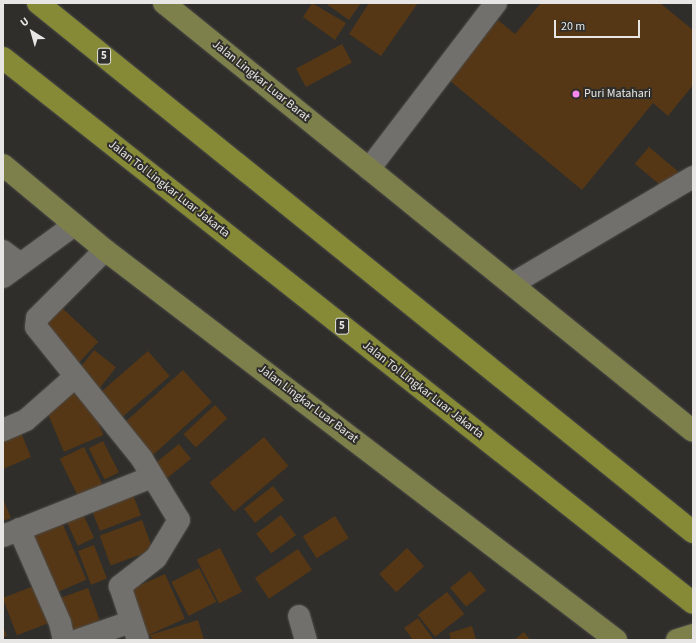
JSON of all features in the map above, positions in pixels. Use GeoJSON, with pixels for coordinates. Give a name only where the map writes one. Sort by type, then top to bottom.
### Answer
{"type":"FeatureCollection","features":[{"type":"Feature","properties":{"kind":"highway","name":"5"},"geometry":{"type":"LineString","coordinates":[[38,3],[693,532]]}},
{"type":"Feature","properties":{"kind":"highway","name":"Jalan Tol Lingkar Luar Jakarta"},"geometry":{"type":"LineString","coordinates":[[3,58],[693,603]]}},
{"type":"Feature","properties":{"kind":"main road","name":"Jalan Lingkar Luar Barat"},"geometry":{"type":"LineString","coordinates":[[164,3],[693,431]]}},
{"type":"Feature","properties":{"kind":"main road","name":"Jalan Lingkar Luar Barat"},"geometry":{"type":"LineString","coordinates":[[3,165],[105,250],[617,638]]}},
{"type":"Feature","properties":{"kind":"main road"},"geometry":{"type":"LineString","coordinates":[[677,640],[693,635]]}},
{"type":"Feature","properties":{"kind":"street"},"geometry":{"type":"LineString","coordinates":[[369,169],[496,3]]}},
{"type":"Feature","properties":{"kind":"street"},"geometry":{"type":"LineString","coordinates":[[512,284],[693,177]]}},
{"type":"Feature","properties":{"kind":"street"},"geometry":{"type":"LineString","coordinates":[[3,277],[12,258],[74,225]]}},
{"type":"Feature","properties":{"kind":"street"},"geometry":{"type":"LineString","coordinates":[[79,640],[134,631],[120,586],[156,558],[179,520],[142,459],[40,335],[36,318],[105,250]]}},
{"type":"Feature","properties":{"kind":"street"},"geometry":{"type":"LineString","coordinates":[[3,430],[26,420],[75,377]]}},
{"type":"Feature","properties":{"kind":"street"},"geometry":{"type":"LineString","coordinates":[[64,640],[60,623],[11,532],[152,477]]}},
{"type":"Feature","properties":{"kind":"street"},"geometry":{"type":"LineString","coordinates":[[299,616],[306,640]]}},
{"type":"Feature","properties":{"kind":"building"},"geometry":{"type":"Polygon","coordinates":[[[312,3],[346,23],[335,40],[303,17],[312,3]]]}},
{"type":"Feature","properties":{"kind":"building"},"geometry":{"type":"Polygon","coordinates":[[[325,3],[361,3],[349,20],[325,3]]]}},
{"type":"Feature","properties":{"kind":"building"},"geometry":{"type":"Polygon","coordinates":[[[369,3],[418,3],[381,56],[349,34],[369,3]]]}},
{"type":"Feature","properties":{"kind":"building","name":"Puri Matahari"},"geometry":{"type":"Polygon","coordinates":[[[541,3],[660,3],[693,30],[693,85],[668,116],[653,103],[582,190],[449,80],[498,20],[515,34],[541,3]]]}},
{"type":"Feature","properties":{"kind":"building"},"geometry":{"type":"Polygon","coordinates":[[[342,44],[352,63],[306,87],[296,68],[342,44]]]}},
{"type":"Feature","properties":{"kind":"building"},"geometry":{"type":"Polygon","coordinates":[[[649,147],[678,171],[664,188],[635,164],[649,147]]]}},
{"type":"Feature","properties":{"kind":"building"},"geometry":{"type":"Polygon","coordinates":[[[61,307],[98,342],[79,363],[41,328],[61,307]]]}},
{"type":"Feature","properties":{"kind":"building"},"geometry":{"type":"Polygon","coordinates":[[[94,350],[116,367],[99,389],[77,371],[94,350]]]}},
{"type":"Feature","properties":{"kind":"building"},"geometry":{"type":"Polygon","coordinates":[[[148,351],[170,376],[121,419],[99,394],[148,351]]]}},
{"type":"Feature","properties":{"kind":"building"},"geometry":{"type":"Polygon","coordinates":[[[183,370],[212,402],[152,456],[123,424],[183,370]]]}},
{"type":"Feature","properties":{"kind":"building"},"geometry":{"type":"Polygon","coordinates":[[[84,389],[104,435],[64,452],[44,406],[84,389]]]}},
{"type":"Feature","properties":{"kind":"building"},"geometry":{"type":"Polygon","coordinates":[[[215,405],[227,418],[196,447],[184,434],[215,405]]]}},
{"type":"Feature","properties":{"kind":"building"},"geometry":{"type":"Polygon","coordinates":[[[20,430],[31,457],[3,469],[3,438],[20,430]]]}},
{"type":"Feature","properties":{"kind":"building"},"geometry":{"type":"Polygon","coordinates":[[[264,437],[288,466],[234,512],[210,483],[264,437]]]}},
{"type":"Feature","properties":{"kind":"building"},"geometry":{"type":"Polygon","coordinates":[[[103,441],[119,472],[105,479],[89,448],[103,441]]]}},
{"type":"Feature","properties":{"kind":"building"},"geometry":{"type":"Polygon","coordinates":[[[179,444],[191,459],[167,478],[155,464],[179,444]]]}},
{"type":"Feature","properties":{"kind":"building"},"geometry":{"type":"Polygon","coordinates":[[[84,447],[104,488],[80,500],[60,459],[84,447]]]}},
{"type":"Feature","properties":{"kind":"building"},"geometry":{"type":"Polygon","coordinates":[[[273,486],[284,500],[255,523],[244,509],[273,486]]]}},
{"type":"Feature","properties":{"kind":"building"},"geometry":{"type":"Polygon","coordinates":[[[132,492],[141,515],[100,531],[91,508],[132,492]]]}},
{"type":"Feature","properties":{"kind":"building"},"geometry":{"type":"Polygon","coordinates":[[[3,499],[11,518],[3,521],[3,499]]]}},
{"type":"Feature","properties":{"kind":"building"},"geometry":{"type":"Polygon","coordinates":[[[81,510],[94,538],[78,546],[65,518],[81,510]]]}},
{"type":"Feature","properties":{"kind":"building"},"geometry":{"type":"Polygon","coordinates":[[[281,515],[296,535],[271,554],[256,534],[281,515]]]}},
{"type":"Feature","properties":{"kind":"building"},"geometry":{"type":"Polygon","coordinates":[[[335,516],[349,538],[317,558],[303,536],[335,516]]]}},
{"type":"Feature","properties":{"kind":"building"},"geometry":{"type":"Polygon","coordinates":[[[61,520],[86,580],[52,594],[27,534],[61,520]]]}},
{"type":"Feature","properties":{"kind":"building"},"geometry":{"type":"Polygon","coordinates":[[[142,520],[153,550],[111,565],[100,535],[142,520]]]}},
{"type":"Feature","properties":{"kind":"building"},"geometry":{"type":"Polygon","coordinates":[[[94,545],[107,579],[91,585],[78,551],[94,545]]]}},
{"type":"Feature","properties":{"kind":"building"},"geometry":{"type":"Polygon","coordinates":[[[220,548],[242,592],[219,603],[197,560],[220,548]]]}},
{"type":"Feature","properties":{"kind":"building"},"geometry":{"type":"Polygon","coordinates":[[[407,548],[424,566],[396,592],[379,574],[407,548]]]}},
{"type":"Feature","properties":{"kind":"building"},"geometry":{"type":"Polygon","coordinates":[[[298,549],[312,570],[269,599],[255,578],[298,549]]]}},
{"type":"Feature","properties":{"kind":"building"},"geometry":{"type":"Polygon","coordinates":[[[199,568],[216,602],[189,616],[171,582],[199,568]]]}},
{"type":"Feature","properties":{"kind":"building"},"geometry":{"type":"Polygon","coordinates":[[[470,571],[486,590],[466,607],[450,588],[470,571]]]}},
{"type":"Feature","properties":{"kind":"building"},"geometry":{"type":"Polygon","coordinates":[[[165,574],[185,619],[143,637],[123,593],[165,574]]]}},
{"type":"Feature","properties":{"kind":"building"},"geometry":{"type":"Polygon","coordinates":[[[39,584],[53,621],[17,635],[3,598],[39,584]]]}},
{"type":"Feature","properties":{"kind":"building"},"geometry":{"type":"Polygon","coordinates":[[[88,588],[100,621],[71,631],[59,599],[88,588]]]}},
{"type":"Feature","properties":{"kind":"building"},"geometry":{"type":"Polygon","coordinates":[[[447,592],[464,614],[435,637],[418,615],[447,592]]]}},
{"type":"Feature","properties":{"kind":"building"},"geometry":{"type":"Polygon","coordinates":[[[418,618],[433,639],[432,640],[413,640],[404,628],[418,618]]]}},
{"type":"Feature","properties":{"kind":"building"},"geometry":{"type":"Polygon","coordinates":[[[198,620],[204,640],[152,640],[150,635],[198,620]]]}},
{"type":"Feature","properties":{"kind":"building"},"geometry":{"type":"Polygon","coordinates":[[[472,626],[476,640],[451,640],[449,633],[472,626]]]}},
{"type":"Feature","properties":{"kind":"building"},"geometry":{"type":"Polygon","coordinates":[[[3,627],[7,636],[3,637],[3,627]]]}},
{"type":"Feature","properties":{"kind":"building"},"geometry":{"type":"Polygon","coordinates":[[[524,632],[530,640],[514,640],[524,632]]]}},
{"type":"Feature","properties":{"kind":"place","name":"Puri Matahari"},"geometry":{"type":"Point","coordinates":[576,94]}}]}
